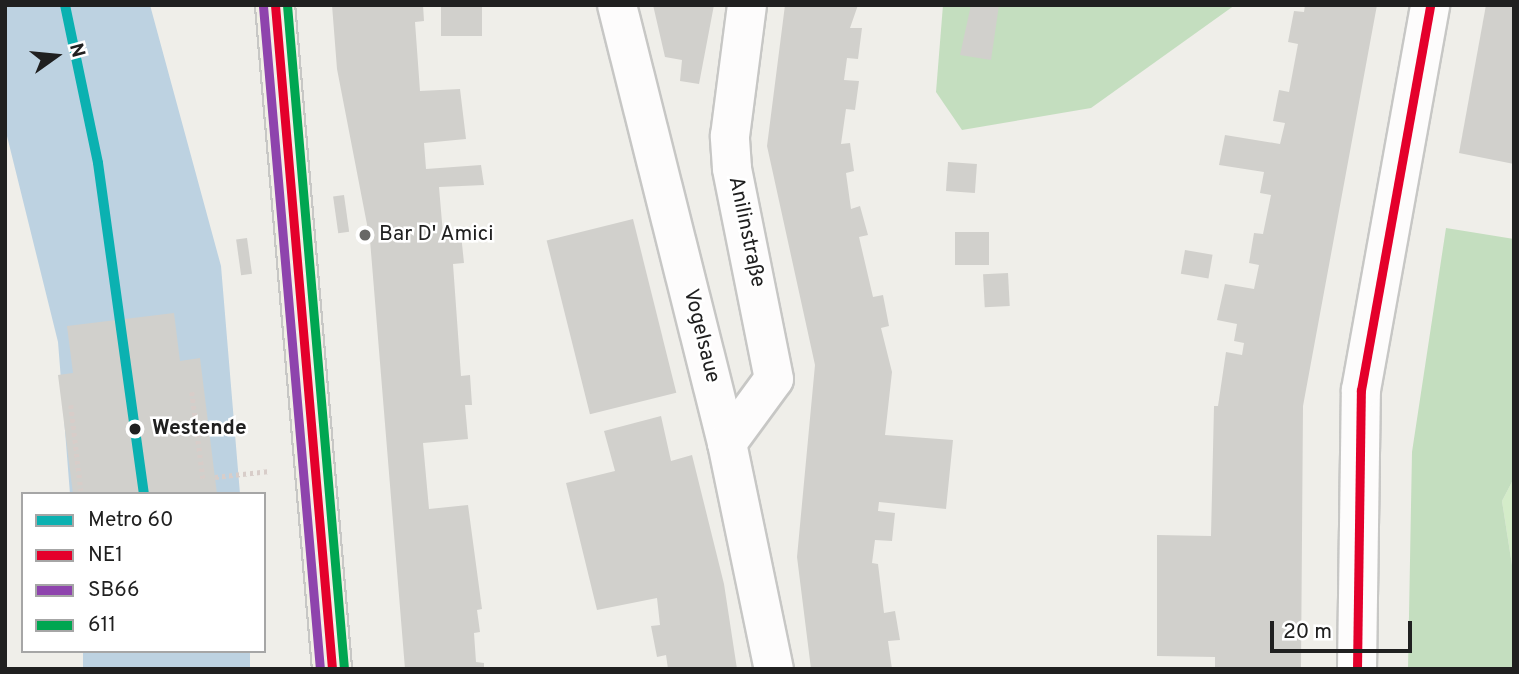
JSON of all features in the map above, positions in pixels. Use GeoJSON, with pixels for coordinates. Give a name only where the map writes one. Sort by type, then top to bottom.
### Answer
{"type":"FeatureCollection","features":[{"type":"Feature","properties":{"kind":"main road"},"geometry":{"type":"LineString","coordinates":[[275,5],[332,669]]}},
{"type":"Feature","properties":{"kind":"street","name":"Vogelsaue"},"geometry":{"type":"LineString","coordinates":[[617,5],[727,443],[774,669]]}},
{"type":"Feature","properties":{"kind":"street","name":"Anilinstraße"},"geometry":{"type":"LineString","coordinates":[[727,443],[774,379],[774,358],[732,168],[730,136],[747,5]]}},
{"type":"Feature","properties":{"kind":"street"},"geometry":{"type":"LineString","coordinates":[[1357,669],[1361,390],[1430,5]]}},
{"type":"Feature","properties":{"kind":"path"},"geometry":{"type":"LineString","coordinates":[[192,392],[203,478]]}},
{"type":"Feature","properties":{"kind":"path"},"geometry":{"type":"LineString","coordinates":[[71,405],[81,490]]}},
{"type":"Feature","properties":{"kind":"path"},"geometry":{"type":"LineString","coordinates":[[215,477],[285,470]]}},
{"type":"Feature","properties":{"kind":"green space"},"geometry":{"type":"Polygon","coordinates":[[[943,5],[1235,5],[1091,108],[962,130],[936,92],[943,5]]]}},
{"type":"Feature","properties":{"kind":"green space"},"geometry":{"type":"Polygon","coordinates":[[[1446,228],[1514,239],[1514,478],[1502,501],[1514,578],[1514,669],[1408,669],[1412,452],[1446,228]]]}},
{"type":"Feature","properties":{"kind":"green space"},"geometry":{"type":"Polygon","coordinates":[[[1514,478],[1514,578],[1502,501],[1514,478]]]}},
{"type":"Feature","properties":{"kind":"water"},"geometry":{"type":"Polygon","coordinates":[[[5,5],[150,5],[221,266],[240,492],[70,492],[58,342],[5,128],[5,5]]]}},
{"type":"Feature","properties":{"kind":"water"},"geometry":{"type":"Polygon","coordinates":[[[83,653],[250,653],[250,669],[83,669],[83,653]]]}},
{"type":"Feature","properties":{"kind":"building"},"geometry":{"type":"Polygon","coordinates":[[[332,5],[423,5],[424,21],[415,22],[420,91],[460,89],[466,139],[424,143],[426,169],[481,165],[484,185],[439,187],[443,234],[461,234],[464,263],[453,264],[461,376],[470,375],[472,405],[465,405],[468,439],[423,443],[429,509],[468,505],[482,609],[477,610],[480,632],[474,633],[476,662],[484,663],[484,669],[405,669],[370,240],[337,69],[332,5]]]}},
{"type":"Feature","properties":{"kind":"building"},"geometry":{"type":"Polygon","coordinates":[[[441,5],[482,5],[482,36],[441,36],[441,5]]]}},
{"type":"Feature","properties":{"kind":"building"},"geometry":{"type":"Polygon","coordinates":[[[653,5],[714,5],[699,84],[680,81],[682,60],[665,57],[653,5]]]}},
{"type":"Feature","properties":{"kind":"building"},"geometry":{"type":"Polygon","coordinates":[[[785,5],[858,5],[850,28],[862,28],[858,59],[847,58],[844,80],[859,81],[855,110],[846,109],[841,144],[850,143],[854,171],[846,173],[851,209],[860,206],[868,235],[859,237],[873,297],[883,295],[889,326],[881,328],[892,372],[885,435],[953,440],[946,509],[879,502],[878,511],[895,513],[892,541],[875,540],[872,563],[878,564],[884,613],[895,611],[900,640],[888,641],[892,669],[811,669],[797,557],[815,365],[767,146],[785,5]]]}},
{"type":"Feature","properties":{"kind":"building"},"geometry":{"type":"Polygon","coordinates":[[[971,5],[999,5],[991,60],[960,55],[971,5]]]}},
{"type":"Feature","properties":{"kind":"building"},"geometry":{"type":"Polygon","coordinates":[[[1305,5],[1377,5],[1303,406],[1301,669],[1215,669],[1215,657],[1157,656],[1157,535],[1211,536],[1214,406],[1218,406],[1226,352],[1242,355],[1244,343],[1234,341],[1237,324],[1217,320],[1225,284],[1254,289],[1259,265],[1249,263],[1254,233],[1263,234],[1271,195],[1260,193],[1264,172],[1219,165],[1225,135],[1280,144],[1285,123],[1273,121],[1279,90],[1289,92],[1298,44],[1288,42],[1294,11],[1304,12],[1305,5]]]}},
{"type":"Feature","properties":{"kind":"building"},"geometry":{"type":"Polygon","coordinates":[[[1486,5],[1514,5],[1514,164],[1459,153],[1486,5]]]}},
{"type":"Feature","properties":{"kind":"building"},"geometry":{"type":"Polygon","coordinates":[[[948,162],[977,164],[975,193],[946,191],[948,162]]]}},
{"type":"Feature","properties":{"kind":"building"},"geometry":{"type":"Polygon","coordinates":[[[344,195],[349,232],[338,233],[333,197],[344,195]]]}},
{"type":"Feature","properties":{"kind":"building"},"geometry":{"type":"Polygon","coordinates":[[[633,219],[676,393],[590,414],[547,241],[633,219]]]}},
{"type":"Feature","properties":{"kind":"building"},"geometry":{"type":"Polygon","coordinates":[[[955,232],[989,232],[989,265],[955,265],[955,232]]]}},
{"type":"Feature","properties":{"kind":"building"},"geometry":{"type":"Polygon","coordinates":[[[247,238],[252,274],[241,275],[236,240],[247,238]]]}},
{"type":"Feature","properties":{"kind":"building"},"geometry":{"type":"Polygon","coordinates":[[[1185,250],[1213,255],[1208,278],[1181,274],[1185,250]]]}},
{"type":"Feature","properties":{"kind":"building"},"geometry":{"type":"Polygon","coordinates":[[[1008,273],[1010,306],[985,307],[983,274],[1008,273]]]}},
{"type":"Feature","properties":{"kind":"building"},"geometry":{"type":"Polygon","coordinates":[[[174,313],[180,361],[200,358],[217,492],[73,492],[58,375],[73,373],[67,326],[174,313]]]}},
{"type":"Feature","properties":{"kind":"building"},"geometry":{"type":"Polygon","coordinates":[[[661,416],[671,461],[692,455],[724,584],[737,669],[668,669],[666,655],[657,657],[651,626],[660,625],[657,598],[597,610],[566,483],[615,471],[604,431],[661,416]]]}},
{"type":"Feature","properties":{"kind":"metro line","name":"60"},"geometry":{"type":"LineString","coordinates":[[65,5],[98,163],[144,492]]}},
{"type":"Feature","properties":{"kind":"transit line","name":"NE1"},"geometry":{"type":"LineString","coordinates":[[275,5],[332,669]]}},
{"type":"Feature","properties":{"kind":"transit line","name":"611"},"geometry":{"type":"LineString","coordinates":[[287,5],[344,668]]}},
{"type":"Feature","properties":{"kind":"transit line","name":"NE1"},"geometry":{"type":"LineString","coordinates":[[1357,669],[1361,390],[1430,5]]}},
{"type":"Feature","properties":{"kind":"transit line","name":"SB66"},"geometry":{"type":"LineString","coordinates":[[263,6],[320,669]]}},
{"type":"Feature","properties":{"kind":"place","name":"Bar D' Amici"},"geometry":{"type":"Point","coordinates":[365,235]}},
{"type":"Feature","properties":{"kind":"place","name":"Westende"},"geometry":{"type":"Point","coordinates":[135,429]}}]}
